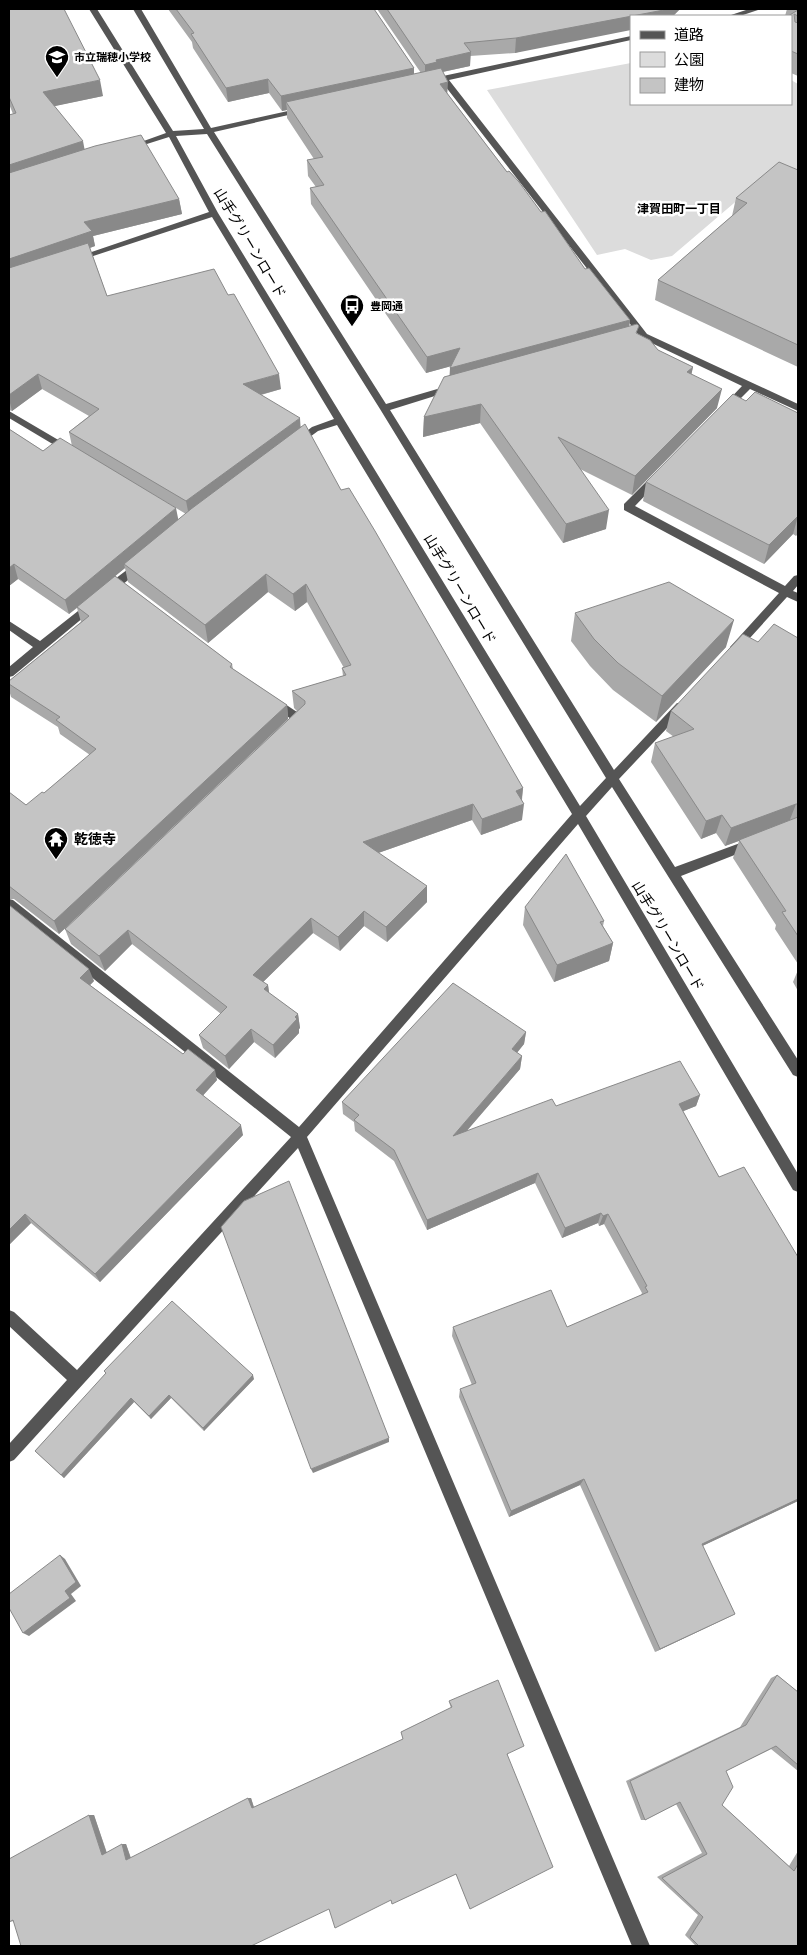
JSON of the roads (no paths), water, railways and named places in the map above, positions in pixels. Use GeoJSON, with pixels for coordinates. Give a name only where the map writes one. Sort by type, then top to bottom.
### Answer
{"type":"FeatureCollection","features":[{"type":"Feature","properties":{"kind":"street","name":"山手グリーンロード"},"geometry":{"type":"LineString","coordinates":[[93,9],[171,134],[214,213],[579,815],[798,1186]]}},
{"type":"Feature","properties":{"kind":"street","name":"山手グリーンロード"},"geometry":{"type":"LineString","coordinates":[[137,9],[210,131],[613,779],[798,1071]]}},
{"type":"Feature","properties":{"kind":"street"},"geometry":{"type":"LineString","coordinates":[[730,9],[749,15],[757,9]]}},
{"type":"Feature","properties":{"kind":"street"},"geometry":{"type":"LineString","coordinates":[[422,84],[630,38]]}},
{"type":"Feature","properties":{"kind":"street"},"geometry":{"type":"LineString","coordinates":[[443,78],[639,337],[798,408]]}},
{"type":"Feature","properties":{"kind":"street"},"geometry":{"type":"LineString","coordinates":[[126,149],[171,134],[210,131],[312,107]]}},
{"type":"Feature","properties":{"kind":"street"},"geometry":{"type":"LineString","coordinates":[[65,262],[214,213]]}},
{"type":"Feature","properties":{"kind":"street"},"geometry":{"type":"LineString","coordinates":[[715,419],[748,385]]}},
{"type":"Feature","properties":{"kind":"street"},"geometry":{"type":"LineString","coordinates":[[384,408],[459,386]]}},
{"type":"Feature","properties":{"kind":"street"},"geometry":{"type":"LineString","coordinates":[[9,414],[74,454]]}},
{"type":"Feature","properties":{"kind":"street"},"geometry":{"type":"LineString","coordinates":[[283,452],[315,429],[340,420]]}},
{"type":"Feature","properties":{"kind":"street"},"geometry":{"type":"LineString","coordinates":[[661,473],[628,507],[792,595]]}},
{"type":"Feature","properties":{"kind":"street"},"geometry":{"type":"LineString","coordinates":[[9,673],[122,585],[147,558]]}},
{"type":"Feature","properties":{"kind":"street"},"geometry":{"type":"LineString","coordinates":[[726,657],[792,595],[798,579]]}},
{"type":"Feature","properties":{"kind":"street"},"geometry":{"type":"LineString","coordinates":[[9,625],[41,647]]}},
{"type":"Feature","properties":{"kind":"street"},"geometry":{"type":"LineString","coordinates":[[260,690],[299,719],[284,733]]}},
{"type":"Feature","properties":{"kind":"street"},"geometry":{"type":"LineString","coordinates":[[9,1455],[300,1136],[579,815],[693,693]]}},
{"type":"Feature","properties":{"kind":"street"},"geometry":{"type":"LineString","coordinates":[[674,873],[766,838]]}},
{"type":"Feature","properties":{"kind":"street"},"geometry":{"type":"LineString","coordinates":[[9,904],[63,941],[300,1136],[641,1946]]}},
{"type":"Feature","properties":{"kind":"street"},"geometry":{"type":"LineString","coordinates":[[9,1317],[78,1380]]}},
{"type":"Feature","properties":{"kind":"place","name":"市立瑞穂小学校"},"geometry":{"type":"Point","coordinates":[57,78]}},
{"type":"Feature","properties":{"kind":"place","name":"豊岡通"},"geometry":{"type":"Point","coordinates":[352,327]}},
{"type":"Feature","properties":{"kind":"place","name":"乾徳寺"},"geometry":{"type":"Point","coordinates":[56,860]}},
{"type":"Feature","properties":{"kind":"district","name":"津賀田町一丁目"},"geometry":{"type":"Point","coordinates":[679,209]}}]}
